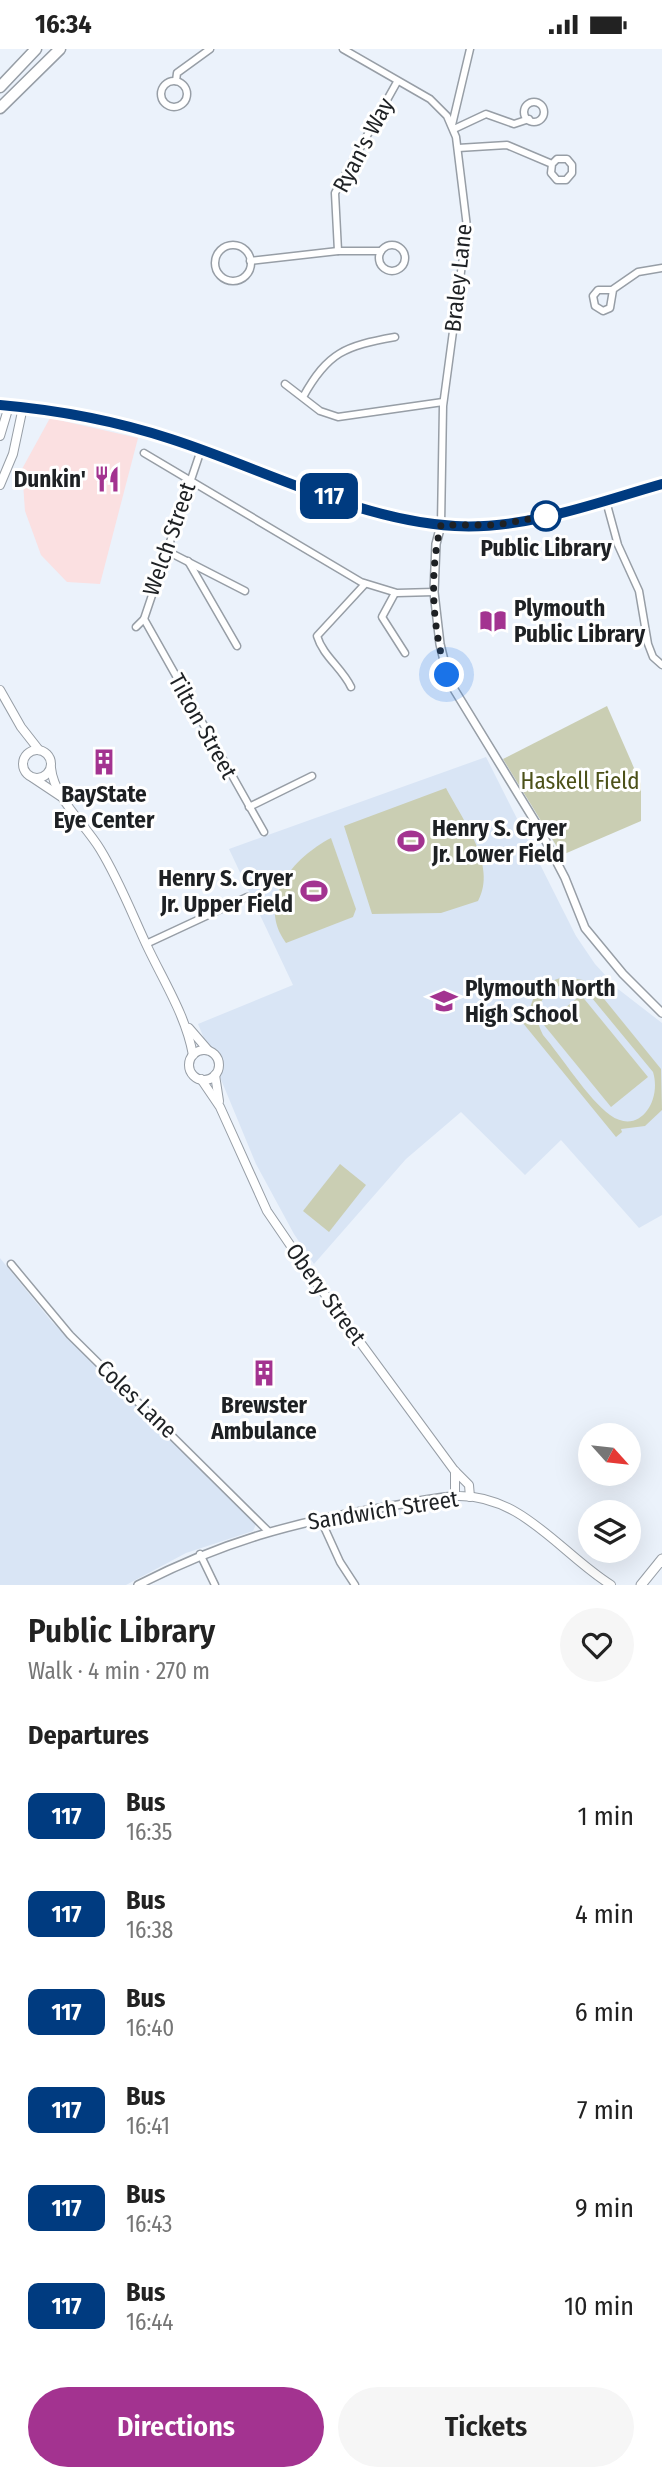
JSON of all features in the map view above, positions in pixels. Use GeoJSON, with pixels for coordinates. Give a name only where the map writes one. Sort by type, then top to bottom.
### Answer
{"type":"FeatureCollection","features":[{"type":"Feature","properties":{"kind":"highway"},"geometry":{"type":"LineString","coordinates":[[0,108],[60,49]]}},
{"type":"Feature","properties":{"kind":"highway"},"geometry":{"type":"LineString","coordinates":[[0,86],[35,50]]}},
{"type":"Feature","properties":{"kind":"main road"},"geometry":{"type":"LineString","coordinates":[[0,436],[5,406],[23,407],[13,454],[0,485]]}},
{"type":"Feature","properties":{"kind":"main road","name":"Obery Street"},"geometry":{"type":"LineString","coordinates":[[0,690],[38,750],[49,756],[52,779],[62,798],[104,856],[185,1023],[193,1055],[190,1068],[220,1107],[267,1211],[454,1470],[469,1485],[470,1497]]}},
{"type":"Feature","properties":{"kind":"main road","name":"Obery Street"},"geometry":{"type":"LineString","coordinates":[[21,727],[26,755],[23,768],[32,778],[62,798]]}},
{"type":"Feature","properties":{"kind":"main road"},"geometry":{"type":"LineString","coordinates":[[26,755],[38,750]]}},
{"type":"Feature","properties":{"kind":"main road"},"geometry":{"type":"LineString","coordinates":[[32,778],[41,778],[51,768]]}},
{"type":"Feature","properties":{"kind":"main road","name":"Obery Street"},"geometry":{"type":"LineString","coordinates":[[185,1023],[218,1061],[215,1075],[220,1107]]}},
{"type":"Feature","properties":{"kind":"main road"},"geometry":{"type":"LineString","coordinates":[[193,1055],[208,1051]]}},
{"type":"Feature","properties":{"kind":"main road"},"geometry":{"type":"LineString","coordinates":[[201,1079],[215,1075]]}},
{"type":"Feature","properties":{"kind":"main road"},"geometry":{"type":"LineString","coordinates":[[454,1470],[457,1480],[455,1496]]}},
{"type":"Feature","properties":{"kind":"main road","name":"Sandwich Street"},"geometry":{"type":"LineString","coordinates":[[455,1496],[496,1501],[518,1511],[611,1585]]}},
{"type":"Feature","properties":{"kind":"main road"},"geometry":{"type":"LineString","coordinates":[[641,1585],[662,1559]]}},
{"type":"Feature","properties":{"kind":"street"},"geometry":{"type":"LineString","coordinates":[[176,81],[177,73],[210,49]]}},
{"type":"Feature","properties":{"kind":"street","name":"Braley Lane"},"geometry":{"type":"LineString","coordinates":[[342,49],[440,107],[453,127],[458,148],[467,227],[443,402],[441,525]]}},
{"type":"Feature","properties":{"kind":"street"},"geometry":{"type":"LineString","coordinates":[[453,127],[470,49]]}},
{"type":"Feature","properties":{"kind":"street"},"geometry":{"type":"LineString","coordinates":[[176,81],[185,88],[186,97],[180,104],[172,106],[164,102],[161,91],[167,82],[176,81]]}},
{"type":"Feature","properties":{"kind":"street","name":"Ryan's Way"},"geometry":{"type":"LineString","coordinates":[[338,251],[335,194],[397,82]]}},
{"type":"Feature","properties":{"kind":"street"},"geometry":{"type":"LineString","coordinates":[[453,127],[486,114],[514,124],[529,119]]}},
{"type":"Feature","properties":{"kind":"street"},"geometry":{"type":"LineString","coordinates":[[458,148],[507,145],[552,165]]}},
{"type":"Feature","properties":{"kind":"street"},"geometry":{"type":"LineString","coordinates":[[229,246],[246,251],[250,261],[248,272],[239,280],[227,280],[215,267],[216,256],[229,246]]}},
{"type":"Feature","properties":{"kind":"street"},"geometry":{"type":"LineString","coordinates":[[250,261],[338,251],[381,251],[388,246],[397,246],[404,256],[403,265],[392,271],[385,269],[380,262],[381,251]]}},
{"type":"Feature","properties":{"kind":"street"},"geometry":{"type":"LineString","coordinates":[[613,290],[638,272],[662,268]]}},
{"type":"Feature","properties":{"kind":"street"},"geometry":{"type":"LineString","coordinates":[[303,397],[320,367],[334,354],[363,342],[394,337]]}},
{"type":"Feature","properties":{"kind":"street"},"geometry":{"type":"LineString","coordinates":[[285,384],[320,411],[338,417],[443,402]]}},
{"type":"Feature","properties":{"kind":"street"},"geometry":{"type":"LineString","coordinates":[[23,407],[132,427],[386,516],[441,525],[511,523],[606,501],[662,484]]}},
{"type":"Feature","properties":{"kind":"street","name":"Welch Street"},"geometry":{"type":"LineString","coordinates":[[136,627],[144,619],[188,480],[201,450]]}},
{"type":"Feature","properties":{"kind":"street"},"geometry":{"type":"LineString","coordinates":[[144,453],[365,584],[395,593],[434,591]]}},
{"type":"Feature","properties":{"kind":"street"},"geometry":{"type":"LineString","coordinates":[[606,501],[618,545],[639,591],[648,644],[653,657],[662,665]]}},
{"type":"Feature","properties":{"kind":"street"},"geometry":{"type":"LineString","coordinates":[[441,525],[436,544],[434,591],[445,669],[461,703],[539,828],[565,879],[585,928],[618,969],[662,1013]]}},
{"type":"Feature","properties":{"kind":"street"},"geometry":{"type":"LineString","coordinates":[[165,549],[245,591]]}},
{"type":"Feature","properties":{"kind":"street"},"geometry":{"type":"LineString","coordinates":[[188,561],[237,646]]}},
{"type":"Feature","properties":{"kind":"street"},"geometry":{"type":"LineString","coordinates":[[351,687],[345,674],[324,652],[317,636],[365,584]]}},
{"type":"Feature","properties":{"kind":"street"},"geometry":{"type":"LineString","coordinates":[[395,593],[382,617],[405,653]]}},
{"type":"Feature","properties":{"kind":"street","name":"Tilton Street"},"geometry":{"type":"LineString","coordinates":[[144,619],[264,832]]}},
{"type":"Feature","properties":{"kind":"street"},"geometry":{"type":"LineString","coordinates":[[249,807],[312,776]]}},
{"type":"Feature","properties":{"kind":"street"},"geometry":{"type":"LineString","coordinates":[[146,943],[247,897]]}},
{"type":"Feature","properties":{"kind":"street","name":"Coles Lane"},"geometry":{"type":"LineString","coordinates":[[11,1264],[70,1335],[268,1531]]}},
{"type":"Feature","properties":{"kind":"street","name":"Sandwich Street"},"geometry":{"type":"LineString","coordinates":[[138,1585],[200,1554],[268,1531],[320,1518],[455,1496]]}},
{"type":"Feature","properties":{"kind":"street"},"geometry":{"type":"LineString","coordinates":[[320,1518],[340,1562],[355,1585]]}},
{"type":"Feature","properties":{"kind":"street"},"geometry":{"type":"LineString","coordinates":[[200,1554],[215,1585]]}},
{"type":"Feature","properties":{"kind":"shaded area"},"geometry":{"type":"Polygon","coordinates":[[[50,418],[138,438],[100,584],[67,582],[41,555],[25,511],[22,469],[50,418]]]}},
{"type":"Feature","properties":{"kind":"shaded area","name":"Plymouth North High School"},"geometry":{"type":"Polygon","coordinates":[[[486,757],[576,936],[595,964],[618,989],[662,1023],[662,1215],[639,1228],[561,1140],[525,1175],[461,1112],[406,1159],[314,1264],[294,1234],[256,1164],[198,1024],[293,985],[229,849],[486,757]]]}},
{"type":"Feature","properties":{"kind":"shaded area"},"geometry":{"type":"Polygon","coordinates":[[[0,1258],[52,1322],[257,1522],[253,1531],[186,1553],[126,1585],[0,1585],[0,1258]]]}},
{"type":"Feature","properties":{"kind":"green space","name":"Haskell Field"},"geometry":{"type":"Polygon","coordinates":[[[607,706],[641,784],[641,821],[562,855],[503,759],[607,706]]]}},
{"type":"Feature","properties":{"kind":"green space","name":"Henry S. Cryer Jr. Lower Field"},"geometry":{"type":"Polygon","coordinates":[[[446,788],[476,843],[481,858],[484,873],[478,901],[441,913],[372,914],[344,826],[446,788]]]}},
{"type":"Feature","properties":{"kind":"green space","name":"Henry S. Cryer Jr. Upper Field"},"geometry":{"type":"Polygon","coordinates":[[[331,838],[356,909],[353,917],[286,943],[278,927],[275,912],[277,896],[283,882],[292,868],[304,857],[331,838]]]}},
{"type":"Feature","properties":{"kind":"green space"},"geometry":{"type":"Polygon","coordinates":[[[564,977],[583,980],[596,989],[661,1069],[662,1110],[645,1126],[621,1129],[622,1132],[616,1137],[518,1017],[525,1012],[529,1016],[535,995],[564,977]],[[559,986],[542,1001],[538,1020],[543,1035],[584,1089],[610,1115],[630,1121],[639,1118],[651,1104],[655,1083],[653,1072],[587,992],[575,986],[559,986]]]}},
{"type":"Feature","properties":{"kind":"green space"},"geometry":{"type":"Polygon","coordinates":[[[581,995],[648,1077],[611,1107],[544,1025],[581,995]]]}},
{"type":"Feature","properties":{"kind":"green space"},"geometry":{"type":"Polygon","coordinates":[[[340,1164],[366,1185],[329,1232],[303,1211],[340,1164]]]}},
{"type":"Feature","properties":{"kind":"bus line","name":"117"},"geometry":{"type":"LineString","coordinates":[[0,405],[88,416],[140,429],[386,516],[441,525],[497,525],[539,518],[662,484]]}},
{"type":"Feature","properties":{"kind":"place","name":"Dunkin'"},"geometry":{"type":"Point","coordinates":[107,479]}},
{"type":"Feature","properties":{"kind":"place","name":"Public Library"},"geometry":{"type":"Point","coordinates":[546,516]}},
{"type":"Feature","properties":{"kind":"place","name":"Plymouth Public Library"},"geometry":{"type":"Point","coordinates":[493,621]}},
{"type":"Feature","properties":{"kind":"place","name":"BayState Eye Center"},"geometry":{"type":"Point","coordinates":[104,762]}},
{"type":"Feature","properties":{"kind":"place","name":"Henry S. Cryer Jr. Lower Field"},"geometry":{"type":"Point","coordinates":[411,841]}},
{"type":"Feature","properties":{"kind":"place","name":"Henry S. Cryer Jr. Upper Field"},"geometry":{"type":"Point","coordinates":[314,891]}},
{"type":"Feature","properties":{"kind":"place","name":"Plymouth North High School"},"geometry":{"type":"Point","coordinates":[444,1001]}},
{"type":"Feature","properties":{"kind":"place","name":"Brewster Ambulance"},"geometry":{"type":"Point","coordinates":[264,1373]}},
{"type":"Feature","properties":{"kind":"route"},"geometry":{"type":"LineString","coordinates":[[447,675],[440,644],[434,586],[436,544],[441,525],[497,525],[546,516]]}}]}
